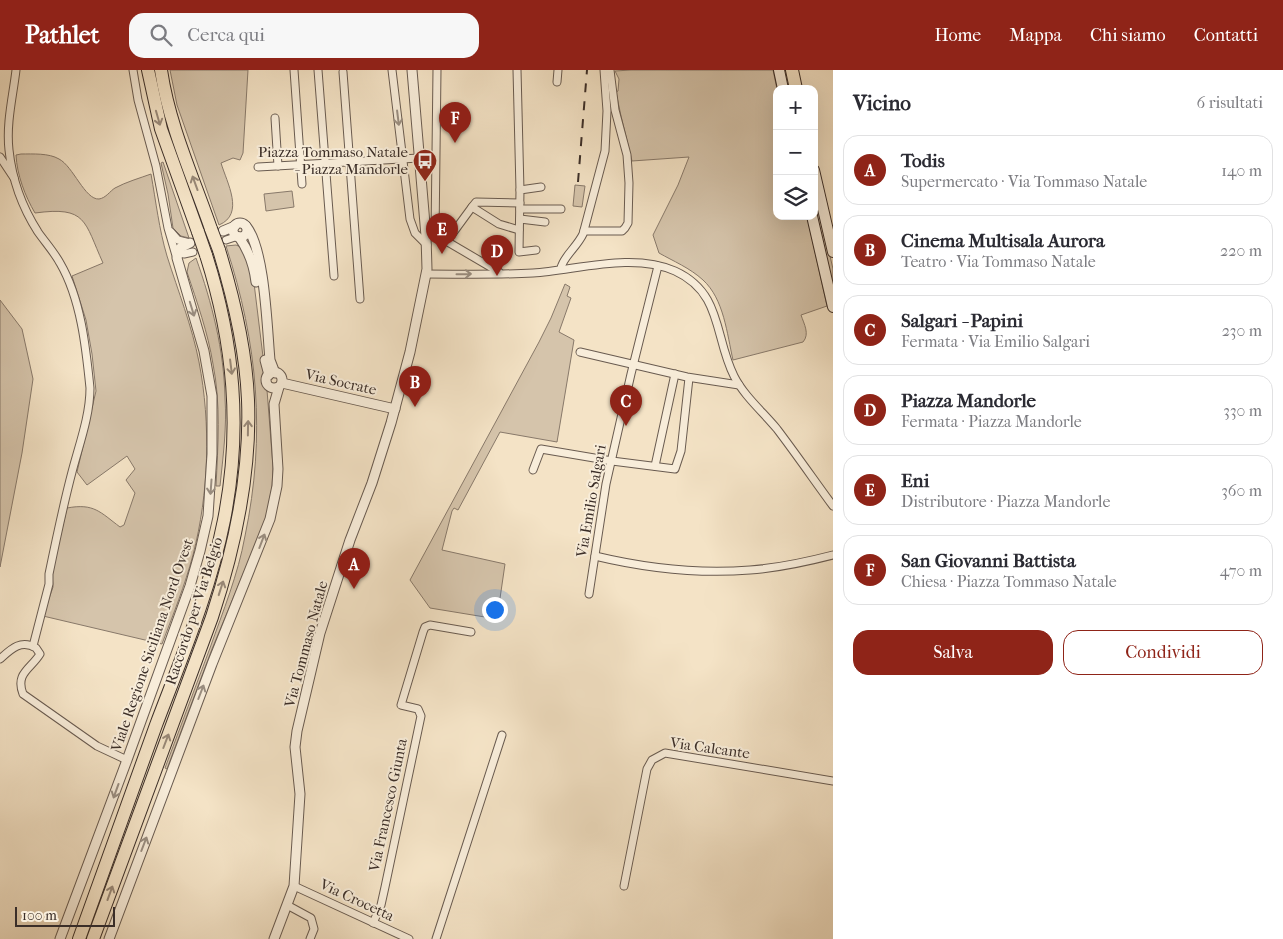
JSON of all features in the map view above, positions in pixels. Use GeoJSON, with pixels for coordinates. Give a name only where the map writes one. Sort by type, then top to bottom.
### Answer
{"type":"FeatureCollection","features":[{"type":"Feature","properties":{"kind":"highway"},"geometry":{"type":"LineString","coordinates":[[148,70],[161,129],[197,245]]}},
{"type":"Feature","properties":{"kind":"highway","name":"Raccordo per Via Belgio"},"geometry":{"type":"LineString","coordinates":[[93,939],[212,617],[226,572],[236,530],[248,446],[248,399],[245,365],[220,238],[175,126],[161,70]]}},
{"type":"Feature","properties":{"kind":"highway"},"geometry":{"type":"LineString","coordinates":[[792,70],[797,85]]}},
{"type":"Feature","properties":{"kind":"highway","name":"Raccordo per Via Belgio"},"geometry":{"type":"LineString","coordinates":[[78,939],[206,588],[222,530],[228,494],[234,423],[232,376],[226,333],[215,285],[197,245]]}},
{"type":"Feature","properties":{"kind":"highway"},"geometry":{"type":"LineString","coordinates":[[72,939],[130,796]]}},
{"type":"Feature","properties":{"kind":"main road"},"geometry":{"type":"LineString","coordinates":[[779,70],[782,85]]}},
{"type":"Feature","properties":{"kind":"main road"},"geometry":{"type":"LineString","coordinates":[[796,70],[798,85]]}},
{"type":"Feature","properties":{"kind":"main road"},"geometry":{"type":"LineString","coordinates":[[815,175],[829,221],[833,252]]}},
{"type":"Feature","properties":{"kind":"main road"},"geometry":{"type":"LineString","coordinates":[[813,220],[833,307]]}},
{"type":"Feature","properties":{"kind":"street"},"geometry":{"type":"LineString","coordinates":[[16,70],[9,129],[9,150],[14,178],[22,201],[37,230],[60,262],[71,288],[81,323],[90,388],[90,398],[84,426],[66,497],[49,574],[49,584],[33,646]]}},
{"type":"Feature","properties":{"kind":"street","name":"Viale Regione Siciliana Nord Ovest"},"geometry":{"type":"LineString","coordinates":[[60,939],[190,586],[208,516],[212,454],[212,396],[204,351],[168,228],[156,166],[138,100],[133,70]]}},
{"type":"Feature","properties":{"kind":"street"},"geometry":{"type":"LineString","coordinates":[[294,70],[302,184]]}},
{"type":"Feature","properties":{"kind":"street"},"geometry":{"type":"LineString","coordinates":[[318,70],[334,276]]}},
{"type":"Feature","properties":{"kind":"street"},"geometry":{"type":"LineString","coordinates":[[392,70],[410,219],[415,233],[429,239],[447,241],[502,273]]}},
{"type":"Feature","properties":{"kind":"street","name":"Via Tommaso Natale"},"geometry":{"type":"LineString","coordinates":[[274,939],[294,886],[300,794],[295,747],[297,732],[320,633],[350,540],[375,474],[394,409],[410,352],[426,274],[429,239],[419,158],[412,70]]}},
{"type":"Feature","properties":{"kind":"street"},"geometry":{"type":"LineString","coordinates":[[429,239],[437,70]]}},
{"type":"Feature","properties":{"kind":"street"},"geometry":{"type":"LineString","coordinates":[[516,70],[520,190],[519,252],[536,250]]}},
{"type":"Feature","properties":{"kind":"street"},"geometry":{"type":"LineString","coordinates":[[557,82],[558,70]]}},
{"type":"Feature","properties":{"kind":"street"},"geometry":{"type":"LineString","coordinates":[[572,267],[571,256],[584,230],[604,151],[607,111],[604,70]]}},
{"type":"Feature","properties":{"kind":"street"},"geometry":{"type":"LineString","coordinates":[[584,230],[622,231],[628,223],[628,161],[615,110],[610,70]]}},
{"type":"Feature","properties":{"kind":"street"},"geometry":{"type":"LineString","coordinates":[[343,72],[360,299]]}},
{"type":"Feature","properties":{"kind":"street"},"geometry":{"type":"LineString","coordinates":[[275,118],[278,166]]}},
{"type":"Feature","properties":{"kind":"street"},"geometry":{"type":"LineString","coordinates":[[0,157],[14,178]]}},
{"type":"Feature","properties":{"kind":"street"},"geometry":{"type":"LineString","coordinates":[[258,167],[419,158]]}},
{"type":"Feature","properties":{"kind":"street"},"geometry":{"type":"LineString","coordinates":[[520,190],[541,186]]}},
{"type":"Feature","properties":{"kind":"street"},"geometry":{"type":"LineString","coordinates":[[447,241],[476,202],[561,210]]}},
{"type":"Feature","properties":{"kind":"street"},"geometry":{"type":"LineString","coordinates":[[472,206],[499,224],[519,230]]}},
{"type":"Feature","properties":{"kind":"street"},"geometry":{"type":"LineString","coordinates":[[520,219],[545,222]]}},
{"type":"Feature","properties":{"kind":"street"},"geometry":{"type":"LineString","coordinates":[[220,238],[240,223],[246,226],[253,236],[259,258],[272,374]]}},
{"type":"Feature","properties":{"kind":"street"},"geometry":{"type":"LineString","coordinates":[[109,939],[208,673],[270,519],[277,486],[278,469],[274,404],[281,378],[272,374],[266,366],[255,274],[247,248],[234,232],[235,226]]}},
{"type":"Feature","properties":{"kind":"street"},"geometry":{"type":"LineString","coordinates":[[220,238],[243,236],[246,233],[246,226]]}},
{"type":"Feature","properties":{"kind":"street"},"geometry":{"type":"LineString","coordinates":[[168,228],[178,240],[197,245]]}},
{"type":"Feature","properties":{"kind":"street","name":"Viale Regione Siciliana Nord Ovest"},"geometry":{"type":"LineString","coordinates":[[172,244],[178,252],[178,262]]}},
{"type":"Feature","properties":{"kind":"street"},"geometry":{"type":"LineString","coordinates":[[178,252],[183,246],[197,245]]}},
{"type":"Feature","properties":{"kind":"street"},"geometry":{"type":"LineString","coordinates":[[561,268],[564,260],[573,251]]}},
{"type":"Feature","properties":{"kind":"street"},"geometry":{"type":"LineString","coordinates":[[426,274],[533,273],[561,268],[625,264],[658,266],[685,276],[700,288],[706,296],[715,315],[729,366],[739,385],[800,459],[833,506]]}},
{"type":"Feature","properties":{"kind":"street","name":"Via Emilio Salgari"},"geometry":{"type":"LineString","coordinates":[[589,594],[606,484],[658,266]]}},
{"type":"Feature","properties":{"kind":"street"},"geometry":{"type":"LineString","coordinates":[[580,352],[689,378],[739,385]]}},
{"type":"Feature","properties":{"kind":"street"},"geometry":{"type":"LineString","coordinates":[[272,374],[266,380],[268,386],[274,388],[280,385]]}},
{"type":"Feature","properties":{"kind":"street"},"geometry":{"type":"LineString","coordinates":[[655,466],[675,374]]}},
{"type":"Feature","properties":{"kind":"street"},"geometry":{"type":"LineString","coordinates":[[533,470],[541,449],[675,469],[681,451],[689,378]]}},
{"type":"Feature","properties":{"kind":"street","name":"Via Socrate"},"geometry":{"type":"LineString","coordinates":[[280,385],[394,409]]}},
{"type":"Feature","properties":{"kind":"street"},"geometry":{"type":"LineString","coordinates":[[595,556],[655,567],[725,571],[773,567],[833,555]]}},
{"type":"Feature","properties":{"kind":"street","name":"Via Francesco Giunta"},"geometry":{"type":"LineString","coordinates":[[373,923],[384,893],[421,716],[418,709],[401,705],[425,627],[434,625],[471,632]]}},
{"type":"Feature","properties":{"kind":"street"},"geometry":{"type":"LineString","coordinates":[[0,660],[15,646],[33,646],[38,649],[40,654],[22,676],[20,686],[23,694],[97,746],[127,760]]}},
{"type":"Feature","properties":{"kind":"street"},"geometry":{"type":"LineString","coordinates":[[436,939],[502,735]]}},
{"type":"Feature","properties":{"kind":"street","name":"Via Calcante"},"geometry":{"type":"LineString","coordinates":[[624,886],[647,769],[652,760],[666,753],[833,781]]}},
{"type":"Feature","properties":{"kind":"street","name":"Via Crocetta"},"geometry":{"type":"LineString","coordinates":[[294,886],[408,939]]}},
{"type":"Feature","properties":{"kind":"street"},"geometry":{"type":"LineString","coordinates":[[287,905],[311,918],[314,929],[310,939]]}},
{"type":"Feature","properties":{"kind":"shaded area"},"geometry":{"type":"Polygon","coordinates":[[[170,70],[248,70],[243,153],[240,160],[233,158],[221,163],[230,189],[233,206],[227,220],[219,225],[177,105],[170,70]]]}},
{"type":"Feature","properties":{"kind":"shaded area"},"geometry":{"type":"Polygon","coordinates":[[[773,70],[776,85],[773,85],[773,220],[808,220],[827,306],[801,315],[806,332],[803,342],[733,360],[724,317],[716,297],[703,280],[693,272],[659,253],[653,235],[678,185],[689,157],[632,161],[616,92],[618,91],[619,79],[615,71],[773,70]]]}},
{"type":"Feature","properties":{"kind":"shaded area"},"geometry":{"type":"Polygon","coordinates":[[[16,155],[46,155],[59,159],[69,168],[89,194],[99,199],[119,186],[151,174],[164,246],[189,322],[199,362],[207,434],[205,483],[193,555],[179,600],[162,644],[43,616],[53,587],[52,572],[67,508],[90,508],[102,513],[120,527],[124,525],[135,493],[126,480],[135,469],[127,456],[87,485],[77,472],[96,391],[86,320],[72,276],[103,263],[92,236],[81,220],[65,212],[35,213],[28,200],[18,170],[16,155]]]}},
{"type":"Feature","properties":{"kind":"shaded area"},"geometry":{"type":"Polygon","coordinates":[[[163,162],[189,238],[181,236],[173,228],[161,163],[163,162]]]}},
{"type":"Feature","properties":{"kind":"shaded area"},"geometry":{"type":"Polygon","coordinates":[[[575,185],[585,186],[582,207],[573,206],[575,185]]]}},
{"type":"Feature","properties":{"kind":"shaded area"},"geometry":{"type":"Polygon","coordinates":[[[292,191],[294,207],[266,211],[264,194],[292,191]]]}},
{"type":"Feature","properties":{"kind":"shaded area"},"geometry":{"type":"Polygon","coordinates":[[[818,203],[833,269],[833,287],[817,220],[818,203]]]}},
{"type":"Feature","properties":{"kind":"shaded area"},"geometry":{"type":"Polygon","coordinates":[[[236,245],[241,247],[253,275],[265,373],[264,382],[267,390],[273,467],[272,487],[266,519],[212,649],[167,769],[165,768],[234,579],[252,499],[257,426],[252,354],[237,282],[226,246],[236,245]]]}},
{"type":"Feature","properties":{"kind":"shaded area"},"geometry":{"type":"Polygon","coordinates":[[[196,258],[212,309],[220,344],[224,380],[225,420],[220,486],[216,486],[218,425],[216,379],[205,329],[187,272],[189,263],[196,258]]]}},
{"type":"Feature","properties":{"kind":"shaded area"},"geometry":{"type":"Polygon","coordinates":[[[565,284],[570,287],[567,296],[571,298],[559,332],[574,340],[557,442],[500,432],[458,510],[454,508],[452,511],[442,550],[505,564],[497,619],[430,608],[410,580],[539,342],[565,284]]]}},
{"type":"Feature","properties":{"kind":"shaded area"},"geometry":{"type":"Polygon","coordinates":[[[0,300],[22,329],[33,379],[22,453],[0,567],[0,300]]]}},
{"type":"Feature","properties":{"kind":"railway"},"geometry":{"type":"LineString","coordinates":[[578,182],[587,70]]}},
{"type":"Feature","properties":{"kind":"place","name":"San Giovanni Battista"},"geometry":{"type":"Point","coordinates":[455,143]}},
{"type":"Feature","properties":{"kind":"place","name":"Piazza Tommaso Natale - Piazza Mandorle"},"geometry":{"type":"Point","coordinates":[425,182]}},
{"type":"Feature","properties":{"kind":"place","name":"Eni"},"geometry":{"type":"Point","coordinates":[442,254]}},
{"type":"Feature","properties":{"kind":"place","name":"Piazza Mandorle"},"geometry":{"type":"Point","coordinates":[497,276]}},
{"type":"Feature","properties":{"kind":"place","name":"Cinema Multisala Aurora"},"geometry":{"type":"Point","coordinates":[415,407]}},
{"type":"Feature","properties":{"kind":"place","name":"Salgari - Papini"},"geometry":{"type":"Point","coordinates":[626,426]}},
{"type":"Feature","properties":{"kind":"place","name":"Todis"},"geometry":{"type":"Point","coordinates":[354,589]}}]}
